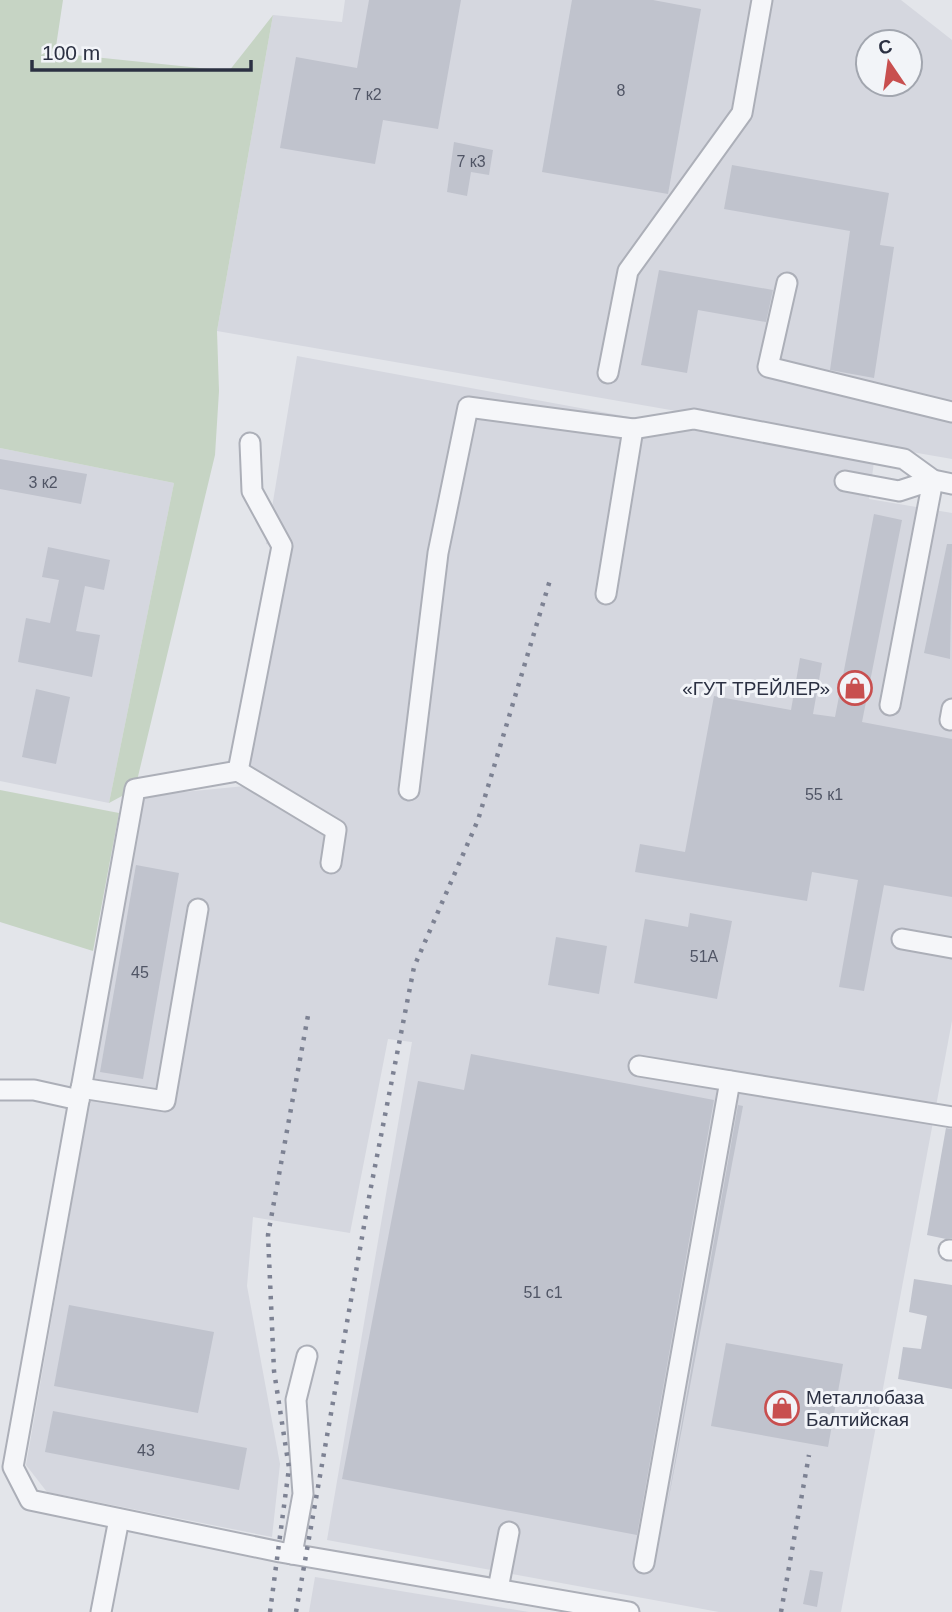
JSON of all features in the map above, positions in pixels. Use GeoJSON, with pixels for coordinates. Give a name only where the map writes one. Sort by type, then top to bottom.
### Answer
{"type":"FeatureCollection","features":[{"type":"Feature","properties":{"kind":"street"},"geometry":{"type":"LineString","coordinates":[[608,373],[628,271],[742,113],[762,0]]}},
{"type":"Feature","properties":{"kind":"street"},"geometry":{"type":"LineString","coordinates":[[787,283],[768,367],[952,412]]}},
{"type":"Feature","properties":{"kind":"street"},"geometry":{"type":"LineString","coordinates":[[409,790],[438,552],[468,407],[633,429],[694,419],[904,458],[942,482]]}},
{"type":"Feature","properties":{"kind":"street"},"geometry":{"type":"LineString","coordinates":[[606,594],[633,429]]}},
{"type":"Feature","properties":{"kind":"street"},"geometry":{"type":"LineString","coordinates":[[238,771],[282,546],[252,491],[250,443]]}},
{"type":"Feature","properties":{"kind":"street"},"geometry":{"type":"LineString","coordinates":[[845,481],[899,491],[942,482]]}},
{"type":"Feature","properties":{"kind":"street"},"geometry":{"type":"LineString","coordinates":[[890,705],[942,482]]}},
{"type":"Feature","properties":{"kind":"street"},"geometry":{"type":"LineString","coordinates":[[331,863],[337,830],[238,771],[135,789],[13,1467],[30,1500],[292,1554],[629,1612]]}},
{"type":"Feature","properties":{"kind":"street"},"geometry":{"type":"LineString","coordinates":[[0,1090],[34,1090],[165,1101],[198,909]]}},
{"type":"Feature","properties":{"kind":"street"},"geometry":{"type":"LineString","coordinates":[[902,939],[952,948]]}},
{"type":"Feature","properties":{"kind":"street"},"geometry":{"type":"LineString","coordinates":[[639,1066],[952,1117]]}},
{"type":"Feature","properties":{"kind":"street"},"geometry":{"type":"LineString","coordinates":[[644,1563],[730,1081]]}},
{"type":"Feature","properties":{"kind":"street"},"geometry":{"type":"LineString","coordinates":[[292,1554],[303,1494],[296,1401],[307,1356]]}},
{"type":"Feature","properties":{"kind":"street"},"geometry":{"type":"LineString","coordinates":[[101,1612],[119,1520]]}},
{"type":"Feature","properties":{"kind":"street"},"geometry":{"type":"LineString","coordinates":[[498,1589],[509,1532]]}},
{"type":"Feature","properties":{"kind":"shaded area"},"geometry":{"type":"Polygon","coordinates":[[[345,0],[901,0],[952,40],[952,459],[217,331],[273,15],[342,22],[345,0]]]}},
{"type":"Feature","properties":{"kind":"shaded area"},"geometry":{"type":"Polygon","coordinates":[[[297,356],[874,462],[869,499],[952,513],[952,1021],[841,1612],[719,1612],[327,1540],[412,1042],[388,1039],[350,1233],[253,1217],[247,1286],[280,1464],[272,1537],[47,1492],[26,1465],[143,796],[245,786],[288,549],[266,544],[297,356]]]}},
{"type":"Feature","properties":{"kind":"shaded area"},"geometry":{"type":"Polygon","coordinates":[[[0,448],[174,483],[109,803],[0,781],[0,448]]]}},
{"type":"Feature","properties":{"kind":"shaded area"},"geometry":{"type":"Polygon","coordinates":[[[315,1577],[529,1612],[309,1612],[315,1577]]]}},
{"type":"Feature","properties":{"kind":"green space"},"geometry":{"type":"Polygon","coordinates":[[[0,0],[63,0],[55,53],[229,71],[273,15],[217,331],[219,391],[215,455],[135,789],[109,803],[174,483],[0,448],[0,0]]]}},
{"type":"Feature","properties":{"kind":"green space"},"geometry":{"type":"Polygon","coordinates":[[[0,790],[119,813],[93,951],[0,922],[0,790]]]}},
{"type":"Feature","properties":{"kind":"building"},"geometry":{"type":"Polygon","coordinates":[[[369,0],[461,0],[438,129],[383,120],[375,164],[280,148],[296,57],[357,68],[369,0]]]}},
{"type":"Feature","properties":{"kind":"building"},"geometry":{"type":"Polygon","coordinates":[[[572,0],[653,0],[701,9],[668,194],[542,172],[572,0]]]}},
{"type":"Feature","properties":{"kind":"building"},"geometry":{"type":"Polygon","coordinates":[[[454,142],[493,150],[489,175],[471,172],[467,196],[447,192],[454,142]]]}},
{"type":"Feature","properties":{"kind":"building"},"geometry":{"type":"Polygon","coordinates":[[[732,165],[889,193],[880,245],[894,247],[874,378],[830,370],[850,231],[724,209],[732,165]]]}},
{"type":"Feature","properties":{"kind":"building"},"geometry":{"type":"Polygon","coordinates":[[[659,270],[773,290],[766,322],[698,310],[687,373],[641,365],[659,270]]]}},
{"type":"Feature","properties":{"kind":"building"},"geometry":{"type":"Polygon","coordinates":[[[0,459],[87,474],[81,504],[0,489],[0,459]]]}},
{"type":"Feature","properties":{"kind":"building"},"geometry":{"type":"Polygon","coordinates":[[[874,514],[902,520],[862,722],[952,739],[952,897],[884,885],[864,991],[839,987],[858,880],[812,872],[807,901],[635,872],[640,844],[685,852],[714,696],[791,710],[800,658],[822,663],[813,714],[835,717],[874,514]]]}},
{"type":"Feature","properties":{"kind":"building"},"geometry":{"type":"Polygon","coordinates":[[[947,544],[952,544],[950,659],[924,653],[947,544]]]}},
{"type":"Feature","properties":{"kind":"building"},"geometry":{"type":"Polygon","coordinates":[[[48,547],[110,560],[104,590],[85,586],[76,631],[100,635],[92,677],[18,662],[26,618],[50,623],[59,580],[42,577],[48,547]]]}},
{"type":"Feature","properties":{"kind":"building"},"geometry":{"type":"Polygon","coordinates":[[[36,689],[70,697],[56,764],[22,757],[36,689]]]}},
{"type":"Feature","properties":{"kind":"building"},"geometry":{"type":"Polygon","coordinates":[[[136,865],[179,873],[143,1079],[100,1072],[136,865]]]}},
{"type":"Feature","properties":{"kind":"building"},"geometry":{"type":"Polygon","coordinates":[[[690,913],[732,921],[717,999],[634,983],[645,919],[688,927],[690,913]]]}},
{"type":"Feature","properties":{"kind":"building"},"geometry":{"type":"Polygon","coordinates":[[[556,937],[607,946],[599,994],[548,985],[556,937]]]}},
{"type":"Feature","properties":{"kind":"building"},"geometry":{"type":"Polygon","coordinates":[[[471,1054],[714,1100],[637,1535],[342,1479],[418,1081],[464,1090],[471,1054]]]}},
{"type":"Feature","properties":{"kind":"building"},"geometry":{"type":"Polygon","coordinates":[[[738,1105],[743,1106],[665,1518],[738,1105]]]}},
{"type":"Feature","properties":{"kind":"building"},"geometry":{"type":"Polygon","coordinates":[[[946,1128],[952,1129],[952,1238],[946,1239],[927,1235],[946,1128]]]}},
{"type":"Feature","properties":{"kind":"building"},"geometry":{"type":"Polygon","coordinates":[[[914,1279],[952,1285],[952,1389],[898,1379],[903,1347],[921,1349],[927,1316],[909,1312],[914,1279]]]}},
{"type":"Feature","properties":{"kind":"building"},"geometry":{"type":"Polygon","coordinates":[[[69,1305],[214,1332],[198,1413],[54,1386],[69,1305]]]}},
{"type":"Feature","properties":{"kind":"building"},"geometry":{"type":"Polygon","coordinates":[[[726,1343],[843,1364],[828,1447],[711,1426],[726,1343]]]}},
{"type":"Feature","properties":{"kind":"building"},"geometry":{"type":"Polygon","coordinates":[[[53,1411],[247,1448],[239,1490],[45,1452],[53,1411]]]}},
{"type":"Feature","properties":{"kind":"building"},"geometry":{"type":"Polygon","coordinates":[[[810,1570],[823,1572],[817,1607],[803,1604],[810,1570]]]}},
{"type":"Feature","properties":{"kind":"railway"},"geometry":{"type":"LineString","coordinates":[[296,1612],[370,1192],[414,967],[478,820],[550,580]]}},
{"type":"Feature","properties":{"kind":"railway"},"geometry":{"type":"LineString","coordinates":[[270,1612],[289,1468],[274,1371],[268,1235],[309,1010]]}},
{"type":"Feature","properties":{"kind":"railway"},"geometry":{"type":"LineString","coordinates":[[781,1612],[809,1455]]}},
{"type":"Feature","properties":{"kind":"place","name":"«ГУТ ТРЕЙЛЕР»"},"geometry":{"type":"Point","coordinates":[855,688]}},
{"type":"Feature","properties":{"kind":"place","name":"Металлобаза Балтийская"},"geometry":{"type":"Point","coordinates":[782,1408]}}]}
